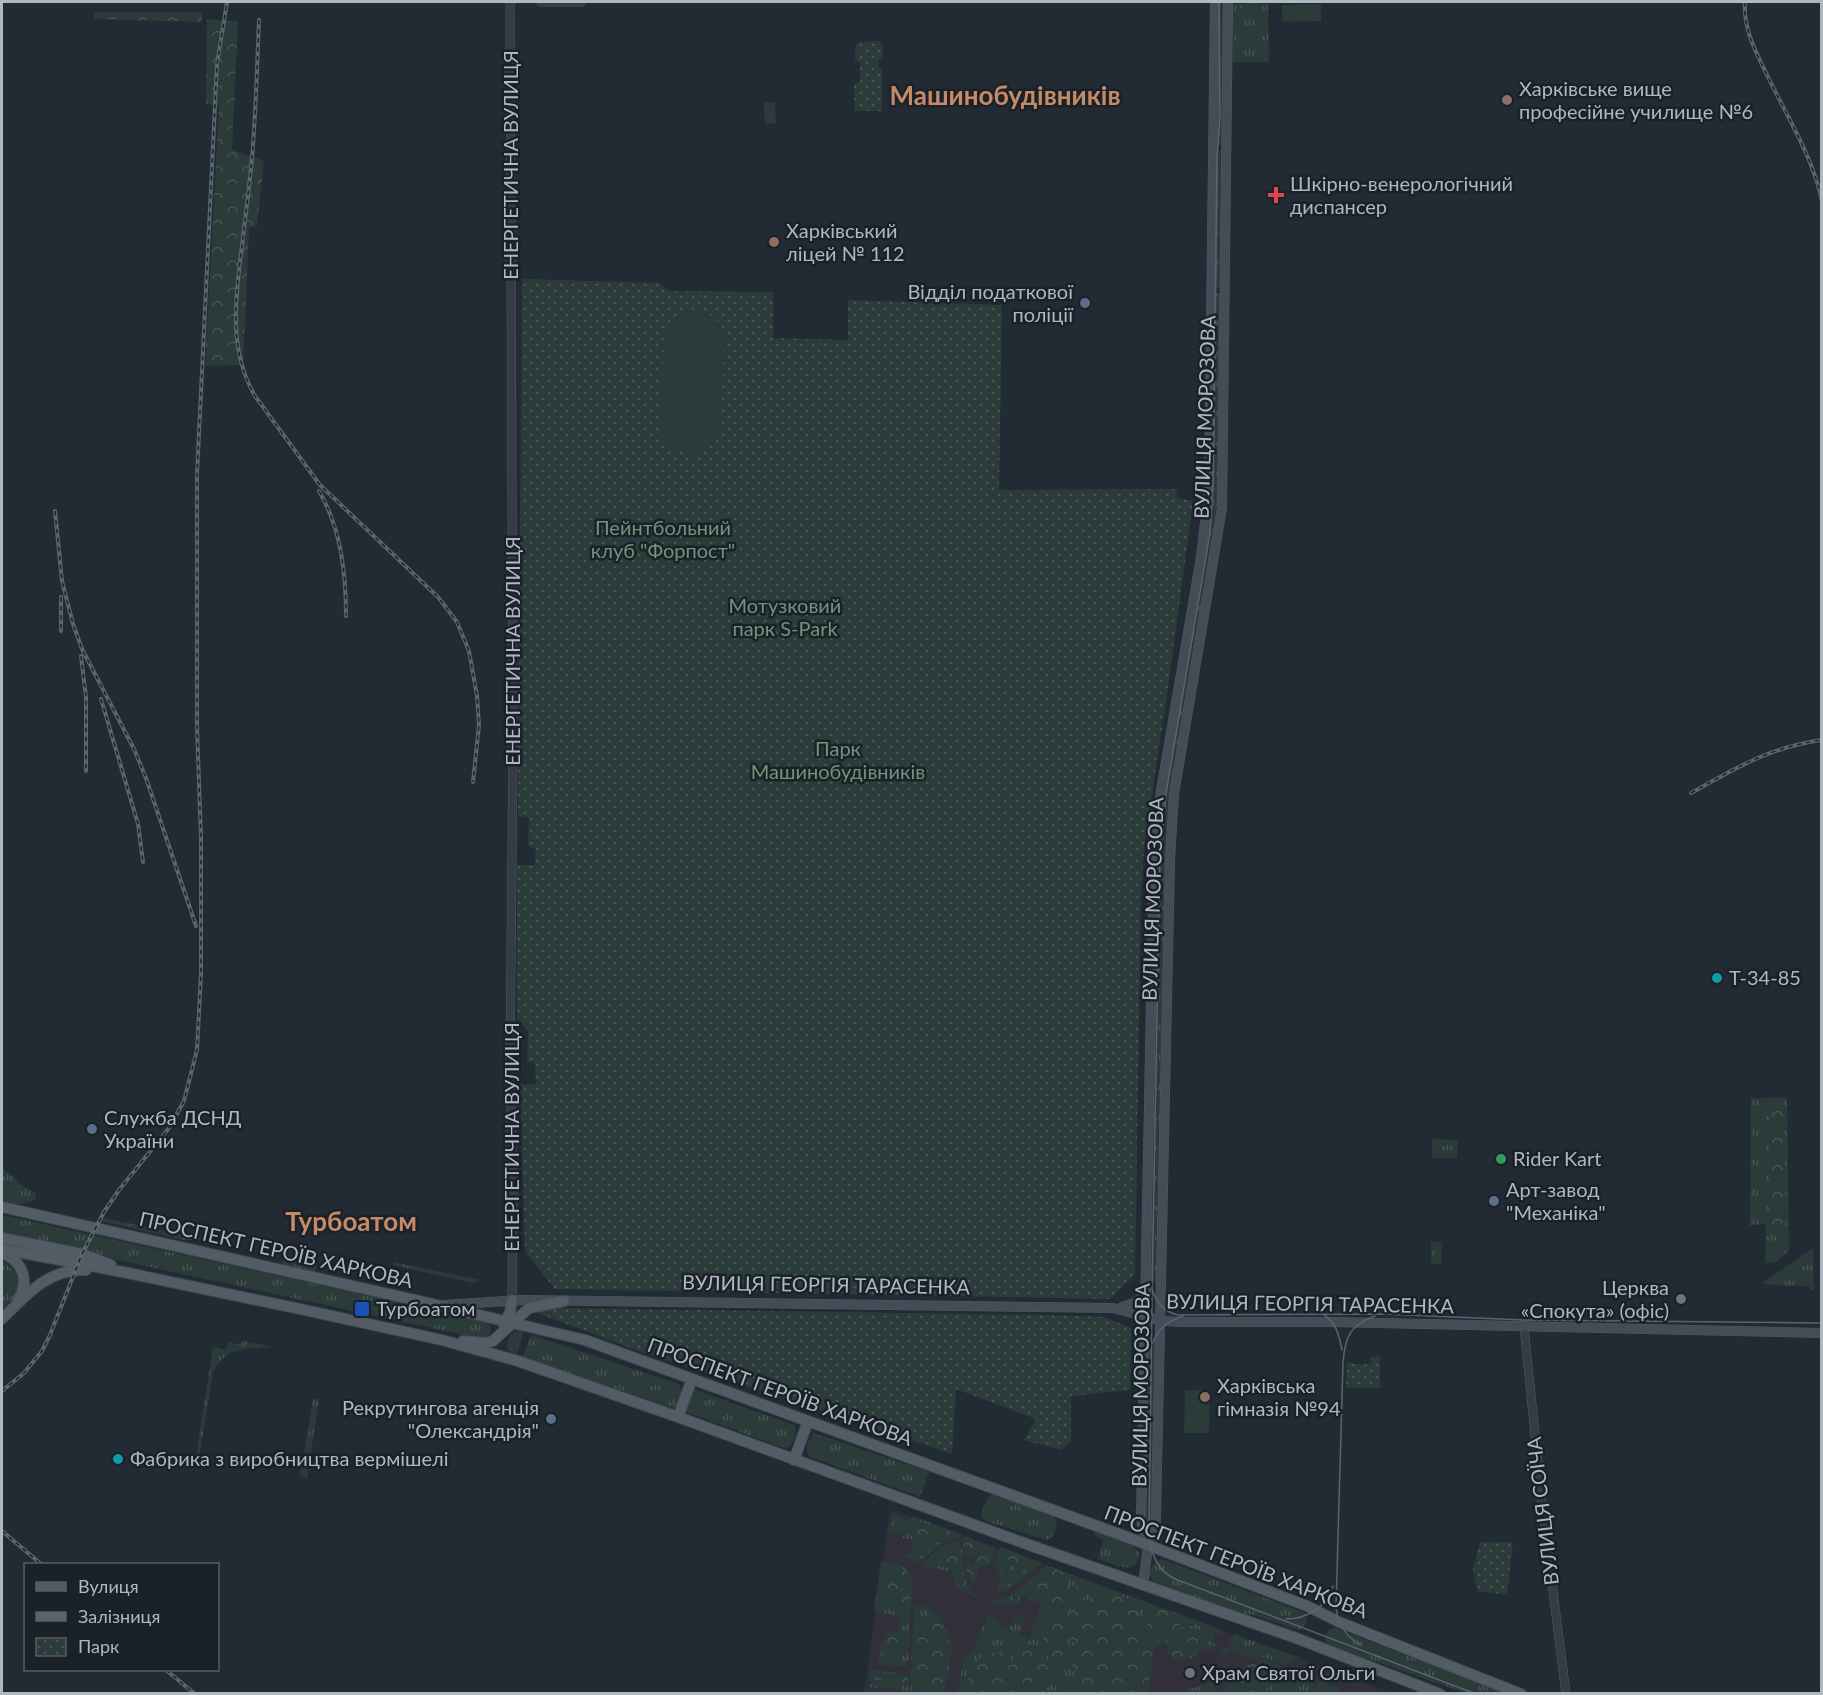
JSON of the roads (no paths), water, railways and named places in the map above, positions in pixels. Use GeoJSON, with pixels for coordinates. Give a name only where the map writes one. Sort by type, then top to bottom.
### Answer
{"type":"FeatureCollection","features":[{"type":"Feature","properties":{"kind":"main road","name":"ВУЛИЦЯ МОРОЗОВА"},"geometry":{"type":"LineString","coordinates":[[1148,1546],[1141,1519],[1154,846],[1161,791],[1201,557],[1209,487],[1215,2]]}},
{"type":"Feature","properties":{"kind":"main road","name":"ВУЛИЦЯ МОРОЗОВА"},"geometry":{"type":"LineString","coordinates":[[1155,1536],[1168,900],[1174,794],[1222,507],[1228,2]]}},
{"type":"Feature","properties":{"kind":"main road","name":"ПРОСПЕКТ ГЕРОЇВ ХАРКОВА"},"geometry":{"type":"LineString","coordinates":[[4,1207],[585,1341],[1170,1554],[1307,1606],[1339,1622],[1521,1694]]}},
{"type":"Feature","properties":{"kind":"main road"},"geometry":{"type":"LineString","coordinates":[[2,1238],[86,1255],[128,1273]]}},
{"type":"Feature","properties":{"kind":"main road"},"geometry":{"type":"LineString","coordinates":[[2,1251],[128,1273],[442,1340],[518,1361],[1296,1638],[1440,1694]]}},
{"type":"Feature","properties":{"kind":"main road"},"geometry":{"type":"LineString","coordinates":[[2,1251],[16,1262],[23,1274],[24,1288],[15,1306]]}},
{"type":"Feature","properties":{"kind":"main road"},"geometry":{"type":"LineString","coordinates":[[2,1319],[41,1282],[64,1272],[80,1270],[128,1273]]}},
{"type":"Feature","properties":{"kind":"main road"},"geometry":{"type":"LineString","coordinates":[[1113,1308],[1134,1305],[1146,1291]]}},
{"type":"Feature","properties":{"kind":"main road","name":"ВУЛИЦЯ ГЕОРГІЯ ТАРАСЕНКА"},"geometry":{"type":"LineString","coordinates":[[438,1306],[512,1300],[1113,1308],[1160,1320],[1185,1322],[1333,1322],[1821,1333]]}},
{"type":"Feature","properties":{"kind":"main road"},"geometry":{"type":"LineString","coordinates":[[509,1322],[512,1300]]}},
{"type":"Feature","properties":{"kind":"main road"},"geometry":{"type":"LineString","coordinates":[[442,1340],[486,1343],[496,1340],[509,1322],[533,1307],[564,1301]]}},
{"type":"Feature","properties":{"kind":"main road"},"geometry":{"type":"LineString","coordinates":[[486,1317],[492,1323],[493,1330],[491,1339],[486,1343]]}},
{"type":"Feature","properties":{"kind":"main road"},"geometry":{"type":"LineString","coordinates":[[678,1417],[692,1379]]}},
{"type":"Feature","properties":{"kind":"main road"},"geometry":{"type":"LineString","coordinates":[[794,1460],[808,1421]]}},
{"type":"Feature","properties":{"kind":"main road"},"geometry":{"type":"LineString","coordinates":[[1143,1585],[1148,1546],[1155,1536],[1170,1554]]}},
{"type":"Feature","properties":{"kind":"street","name":"ЕНЕРГЕТИЧНА ВУЛИЦЯ"},"geometry":{"type":"LineString","coordinates":[[510,2],[513,734],[510,1066],[513,1191],[512,1300]]}},
{"type":"Feature","properties":{"kind":"street"},"geometry":{"type":"LineString","coordinates":[[541,2],[581,2]]}},
{"type":"Feature","properties":{"kind":"street","name":"ВУЛИЦЯ СОЇЧА"},"geometry":{"type":"LineString","coordinates":[[1524,1327],[1539,1477],[1566,1694]]}},
{"type":"Feature","properties":{"kind":"tram line"},"geometry":{"type":"LineString","coordinates":[[1219,2],[1220,117],[1217,157],[1213,481],[1210,533],[1166,794],[1160,856],[1152,1289],[1154,1294],[1165,1309],[1178,1315],[1384,1314],[1523,1320],[1822,1323]]}},
{"type":"Feature","properties":{"kind":"tram line"},"geometry":{"type":"LineString","coordinates":[[1152,1293],[1149,1533],[1153,1554],[1163,1571],[1175,1579],[1476,1694]]}},
{"type":"Feature","properties":{"kind":"tram line"},"geometry":{"type":"LineString","coordinates":[[1321,1313],[1333,1324],[1342,1350]]}},
{"type":"Feature","properties":{"kind":"tram line"},"geometry":{"type":"LineString","coordinates":[[1153,1343],[1164,1326],[1183,1316]]}},
{"type":"Feature","properties":{"kind":"tram line"},"geometry":{"type":"LineString","coordinates":[[1361,1645],[1344,1630],[1336,1608],[1343,1362],[1345,1346],[1350,1333],[1360,1323],[1375,1316]]}},
{"type":"Feature","properties":{"kind":"tram line"},"geometry":{"type":"LineString","coordinates":[[1286,1619],[1301,1617],[1321,1606],[1333,1586]]}},
{"type":"Feature","properties":{"kind":"railway"},"geometry":{"type":"LineString","coordinates":[[2,1391],[24,1373],[42,1351],[82,1254],[104,1212],[169,1128],[184,1101],[197,1050],[201,974],[201,838],[197,727],[197,474],[217,64],[227,2]]}},
{"type":"Feature","properties":{"kind":"railway"},"geometry":{"type":"LineString","coordinates":[[1745,2],[1746,22],[1752,42],[1813,169],[1822,201]]}},
{"type":"Feature","properties":{"kind":"railway"},"geometry":{"type":"LineString","coordinates":[[259,20],[252,158],[236,308],[241,362],[255,396],[320,485],[438,597],[457,622],[469,651],[477,696],[479,725],[473,782]]}},
{"type":"Feature","properties":{"kind":"railway"},"geometry":{"type":"LineString","coordinates":[[319,491],[332,521],[341,552],[346,616]]}},
{"type":"Feature","properties":{"kind":"railway"},"geometry":{"type":"LineString","coordinates":[[55,511],[62,581],[73,624],[82,649],[134,749],[146,778],[196,926]]}},
{"type":"Feature","properties":{"kind":"railway"},"geometry":{"type":"LineString","coordinates":[[61,597],[61,631]]}},
{"type":"Feature","properties":{"kind":"railway"},"geometry":{"type":"LineString","coordinates":[[81,656],[86,697],[86,771]]}},
{"type":"Feature","properties":{"kind":"railway"},"geometry":{"type":"LineString","coordinates":[[101,699],[138,824],[143,862]]}},
{"type":"Feature","properties":{"kind":"railway"},"geometry":{"type":"LineString","coordinates":[[1691,793],[1770,753],[1822,740]]}},
{"type":"Feature","properties":{"kind":"railway"},"geometry":{"type":"LineString","coordinates":[[2,1531],[40,1563]]}},
{"type":"Feature","properties":{"kind":"railway"},"geometry":{"type":"LineString","coordinates":[[167,1671],[195,1694]]}},
{"type":"Feature","properties":{"kind":"place","name":"Харківське вище професійне училище №6"},"geometry":{"type":"Point","coordinates":[1507,100]}},
{"type":"Feature","properties":{"kind":"place","name":"Шкірно-венерологічний диспансер"},"geometry":{"type":"Point","coordinates":[1276,195]}},
{"type":"Feature","properties":{"kind":"place","name":"Харківський ліцей № 112"},"geometry":{"type":"Point","coordinates":[774,242]}},
{"type":"Feature","properties":{"kind":"place","name":"Відділ податкової поліції"},"geometry":{"type":"Point","coordinates":[1085,303]}},
{"type":"Feature","properties":{"kind":"place","name":"Т-34-85"},"geometry":{"type":"Point","coordinates":[1717,978]}},
{"type":"Feature","properties":{"kind":"place","name":"Служба ДСНД України"},"geometry":{"type":"Point","coordinates":[92,1129]}},
{"type":"Feature","properties":{"kind":"place","name":"Rider Kart"},"geometry":{"type":"Point","coordinates":[1501,1159]}},
{"type":"Feature","properties":{"kind":"place","name":"Арт-завод \"Механіка\""},"geometry":{"type":"Point","coordinates":[1494,1201]}},
{"type":"Feature","properties":{"kind":"place","name":"Церква «Спокута» (офіс)"},"geometry":{"type":"Point","coordinates":[1681,1299]}},
{"type":"Feature","properties":{"kind":"place","name":"Турбоатом"},"geometry":{"type":"Point","coordinates":[362,1309]}},
{"type":"Feature","properties":{"kind":"place","name":"Харківська гімназія №94"},"geometry":{"type":"Point","coordinates":[1205,1397]}},
{"type":"Feature","properties":{"kind":"place","name":"Рекрутингова агенція \"Олександрія\""},"geometry":{"type":"Point","coordinates":[551,1419]}},
{"type":"Feature","properties":{"kind":"place","name":"Фабрика з виробництва вермішелі"},"geometry":{"type":"Point","coordinates":[118,1459]}},
{"type":"Feature","properties":{"kind":"place","name":"Храм Святої Ольги"},"geometry":{"type":"Point","coordinates":[1190,1673]}},
{"type":"Feature","properties":{"kind":"district","name":"Машинобудівників"},"geometry":{"type":"Point","coordinates":[1005,96]}},
{"type":"Feature","properties":{"kind":"district","name":"Турбоатом"},"geometry":{"type":"Point","coordinates":[351,1222]}},
{"type":"Feature","properties":{"kind":"park label","name":"Пейнтбольний клуб \"Форпост\""},"geometry":{"type":"Point","coordinates":[663,540]}},
{"type":"Feature","properties":{"kind":"park label","name":"Мотузковий парк S-Park"},"geometry":{"type":"Point","coordinates":[785,618]}},
{"type":"Feature","properties":{"kind":"park label","name":"Парк Машинобудівників"},"geometry":{"type":"Point","coordinates":[838,760]}}]}
